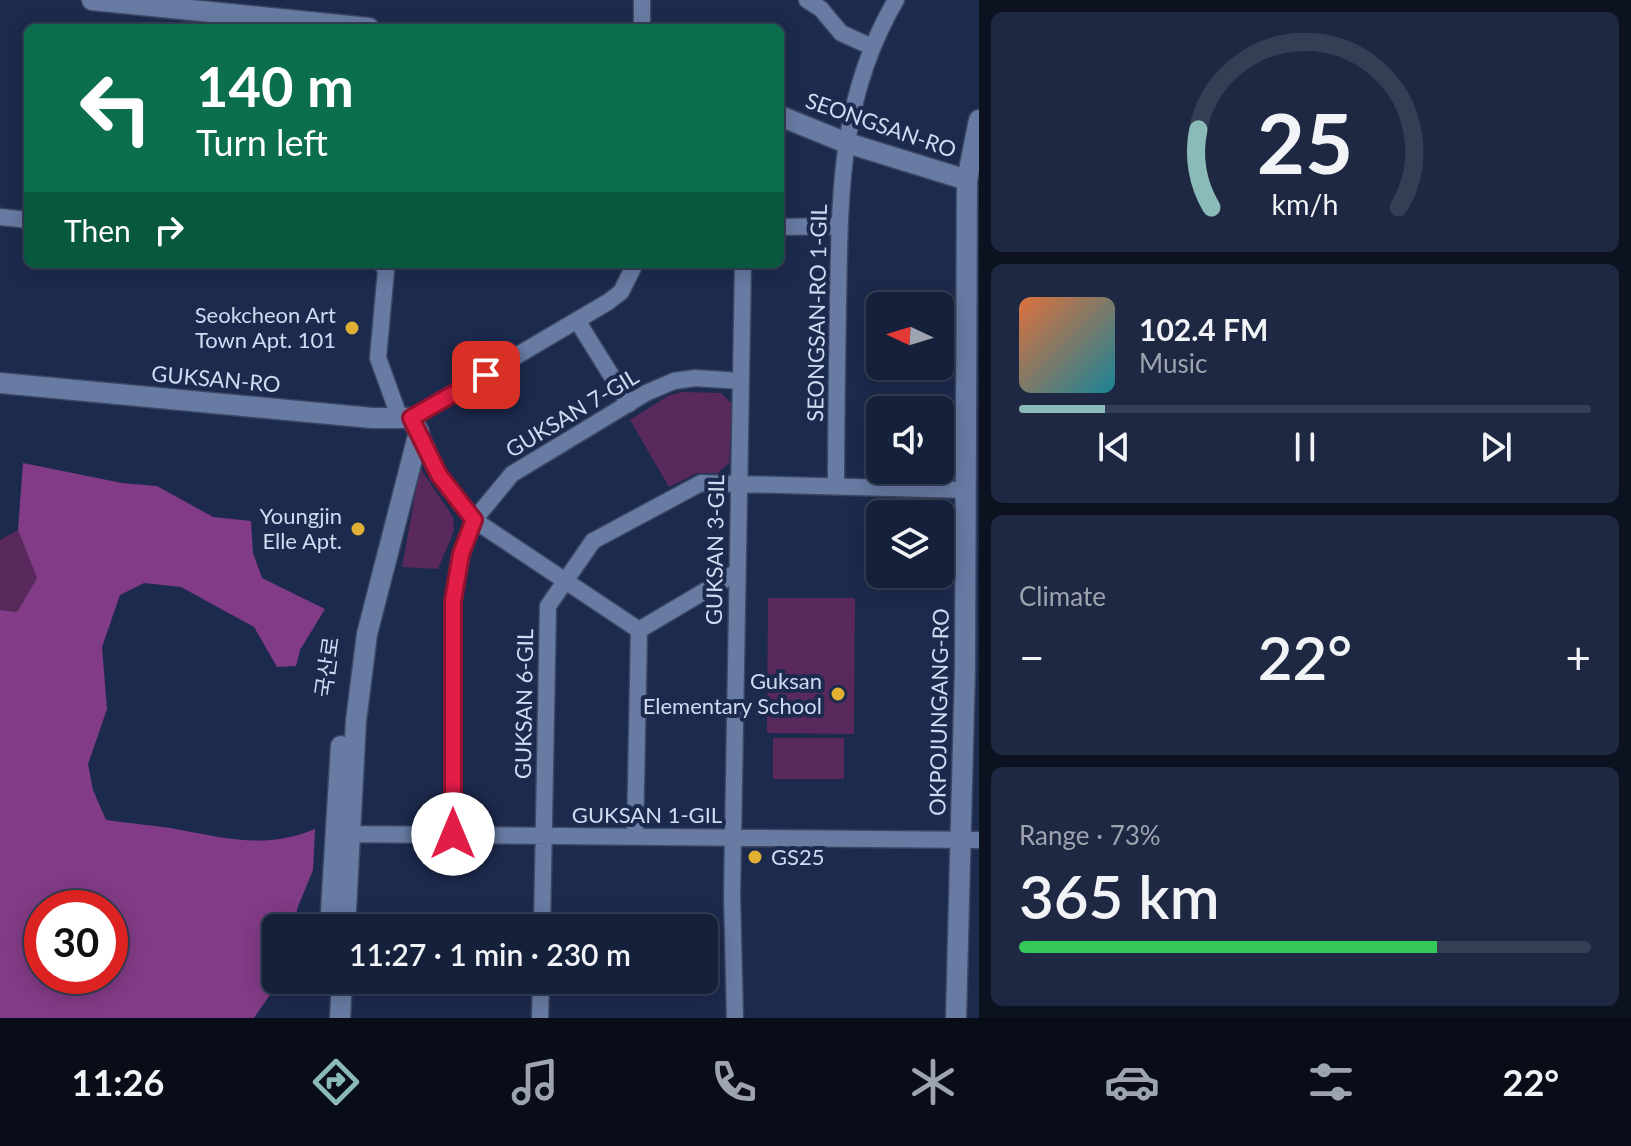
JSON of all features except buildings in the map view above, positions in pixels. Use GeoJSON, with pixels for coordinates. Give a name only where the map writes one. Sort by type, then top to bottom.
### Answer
{"type":"FeatureCollection","features":[{"type":"Feature","properties":{"kind":"street"},"geometry":{"type":"LineString","coordinates":[[92,0],[329,24]]}},
{"type":"Feature","properties":{"kind":"street"},"geometry":{"type":"LineString","coordinates":[[642,0],[642,24]]}},
{"type":"Feature","properties":{"kind":"street"},"geometry":{"type":"LineString","coordinates":[[807,0],[821,9],[841,33],[872,47]]}},
{"type":"Feature","properties":{"kind":"street","name":"SEONGSAN-RO 1-GIL"},"geometry":{"type":"LineString","coordinates":[[836,486],[839,226],[844,142],[872,47],[896,0]]}},
{"type":"Feature","properties":{"kind":"street","name":"SEONGSAN-RO"},"geometry":{"type":"LineString","coordinates":[[784,118],[844,142],[973,181]]}},
{"type":"Feature","properties":{"kind":"street","name":"OKPOJUNGANG-RO"},"geometry":{"type":"LineString","coordinates":[[956,1018],[969,840],[972,584],[965,490],[973,181],[979,120]]}},
{"type":"Feature","properties":{"kind":"street"},"geometry":{"type":"LineString","coordinates":[[0,217],[24,220]]}},
{"type":"Feature","properties":{"kind":"street"},"geometry":{"type":"LineString","coordinates":[[784,227],[839,226]]}},
{"type":"Feature","properties":{"kind":"street"},"geometry":{"type":"LineString","coordinates":[[385,268],[378,358],[439,475],[474,520],[562,582],[639,630]]}},
{"type":"Feature","properties":{"kind":"street"},"geometry":{"type":"LineString","coordinates":[[410,422],[578,322],[621,292],[633,268]]}},
{"type":"Feature","properties":{"kind":"street","name":"GUKSAN 3-GIL"},"geometry":{"type":"LineString","coordinates":[[735,1018],[733,837],[743,268]]}},
{"type":"Feature","properties":{"kind":"street"},"geometry":{"type":"LineString","coordinates":[[578,322],[629,404]]}},
{"type":"Feature","properties":{"kind":"street","name":"GUKSAN 7-GIL"},"geometry":{"type":"LineString","coordinates":[[453,834],[453,601],[461,554],[474,520],[512,474],[629,404],[674,381],[695,378],[741,381]]}},
{"type":"Feature","properties":{"kind":"street","name":"GUKSAN-RO"},"geometry":{"type":"LineString","coordinates":[[0,383],[410,422]]}},
{"type":"Feature","properties":{"kind":"street","name":"국산로"},"geometry":{"type":"LineString","coordinates":[[332,914],[342,834],[357,630],[410,422]]}},
{"type":"Feature","properties":{"kind":"street","name":"GUKSAN 6-GIL"},"geometry":{"type":"LineString","coordinates":[[542,914],[548,606],[593,541],[701,483],[965,490]]}},
{"type":"Feature","properties":{"kind":"street"},"geometry":{"type":"LineString","coordinates":[[639,630],[737,572]]}},
{"type":"Feature","properties":{"kind":"street"},"geometry":{"type":"LineString","coordinates":[[635,836],[639,630]]}},
{"type":"Feature","properties":{"kind":"street","name":"국산로"},"geometry":{"type":"LineString","coordinates":[[342,834],[345,914]]}},
{"type":"Feature","properties":{"kind":"street","name":"GUKSAN 1-GIL"},"geometry":{"type":"LineString","coordinates":[[342,834],[969,840]]}},
{"type":"Feature","properties":{"kind":"street"},"geometry":{"type":"LineString","coordinates":[[327,1018],[328,994]]}},
{"type":"Feature","properties":{"kind":"street"},"geometry":{"type":"LineString","coordinates":[[340,1018],[341,994]]}},
{"type":"Feature","properties":{"kind":"street"},"geometry":{"type":"LineString","coordinates":[[540,1018],[541,994]]}},
{"type":"Feature","properties":{"kind":"shaded area"},"geometry":{"type":"Polygon","coordinates":[[[682,392],[721,393],[732,404],[729,463],[718,473],[697,473],[669,487],[630,420],[668,396],[682,392]]]}},
{"type":"Feature","properties":{"kind":"shaded area"},"geometry":{"type":"Polygon","coordinates":[[[23,463],[122,483],[157,486],[213,517],[251,521],[253,553],[262,578],[325,609],[300,650],[296,666],[277,667],[254,627],[181,587],[144,583],[120,595],[102,647],[107,709],[88,764],[93,790],[106,820],[248,840],[280,839],[315,829],[313,870],[297,914],[262,914],[262,994],[270,994],[254,1018],[0,1018],[0,610],[17,612],[37,578],[18,530],[23,463]]]}},
{"type":"Feature","properties":{"kind":"shaded area"},"geometry":{"type":"Polygon","coordinates":[[[420,468],[453,517],[454,531],[438,569],[402,567],[420,468]]]}},
{"type":"Feature","properties":{"kind":"shaded area"},"geometry":{"type":"Polygon","coordinates":[[[18,530],[37,578],[17,612],[0,610],[0,540],[18,530]]]}},
{"type":"Feature","properties":{"kind":"shaded area"},"geometry":{"type":"Polygon","coordinates":[[[768,598],[855,598],[854,734],[767,733],[768,598]]]}},
{"type":"Feature","properties":{"kind":"shaded area"},"geometry":{"type":"Polygon","coordinates":[[[773,738],[844,738],[844,779],[773,779],[773,738]]]}},
{"type":"Feature","properties":{"kind":"place","name":"Seokcheon Art Town Apt. 101"},"geometry":{"type":"Point","coordinates":[352,328]}},
{"type":"Feature","properties":{"kind":"place","name":"Youngjin Elle Apt."},"geometry":{"type":"Point","coordinates":[358,529]}},
{"type":"Feature","properties":{"kind":"place","name":"Guksan Elementary School"},"geometry":{"type":"Point","coordinates":[838,694]}},
{"type":"Feature","properties":{"kind":"place","name":"GS25"},"geometry":{"type":"Point","coordinates":[755,857]}},
{"type":"Feature","properties":{"kind":"route"},"geometry":{"type":"LineString","coordinates":[[453,834],[453,601],[455,576],[474,520],[439,475],[411,418],[486,375]]}}]}
